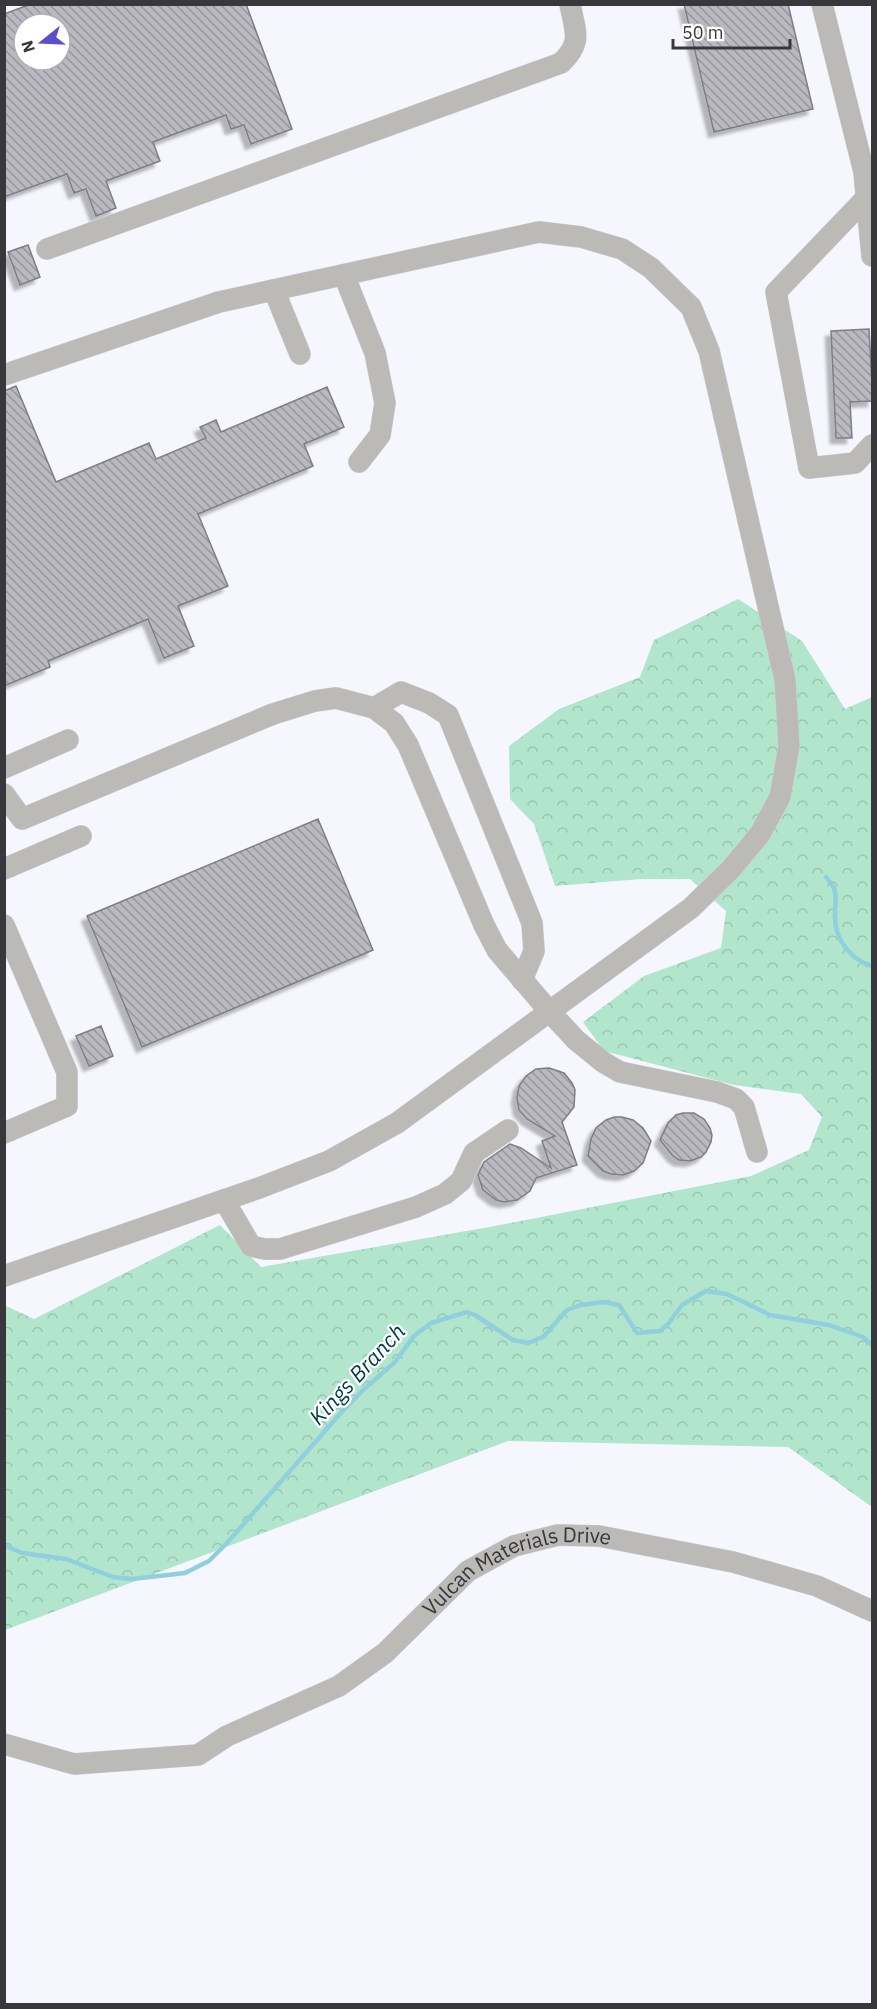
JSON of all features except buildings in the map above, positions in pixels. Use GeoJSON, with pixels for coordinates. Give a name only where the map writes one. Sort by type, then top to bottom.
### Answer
{"type":"FeatureCollection","features":[{"type":"Feature","properties":{"kind":"street"},"geometry":{"type":"LineString","coordinates":[[47,249],[561,63],[572,53],[577,39],[570,4]]}},
{"type":"Feature","properties":{"kind":"street"},"geometry":{"type":"LineString","coordinates":[[822,4],[864,172],[873,256]]}},
{"type":"Feature","properties":{"kind":"street"},"geometry":{"type":"LineString","coordinates":[[867,197],[776,292],[809,468],[855,463],[873,445]]}},
{"type":"Feature","properties":{"kind":"street"},"geometry":{"type":"LineString","coordinates":[[4,375],[219,302],[539,232],[581,237],[622,249],[651,268],[691,307],[709,351],[785,680],[789,746],[780,796],[760,834],[731,869],[691,908],[397,1123],[329,1161],[4,1276]]}},
{"type":"Feature","properties":{"kind":"street"},"geometry":{"type":"LineString","coordinates":[[344,275],[375,353],[385,403],[380,435],[359,462]]}},
{"type":"Feature","properties":{"kind":"street"},"geometry":{"type":"LineString","coordinates":[[274,290],[300,354]]}},
{"type":"Feature","properties":{"kind":"street"},"geometry":{"type":"LineString","coordinates":[[374,708],[401,692],[429,703],[448,715],[532,923],[534,951],[522,980]]}},
{"type":"Feature","properties":{"kind":"street"},"geometry":{"type":"LineString","coordinates":[[4,794],[22,819],[273,714],[315,701],[336,698],[374,708],[394,723],[408,745],[484,925],[497,950],[522,980],[576,1040],[603,1062],[620,1072],[717,1092],[736,1099],[744,1107],[757,1152]]}},
{"type":"Feature","properties":{"kind":"street"},"geometry":{"type":"LineString","coordinates":[[4,768],[68,740]]}},
{"type":"Feature","properties":{"kind":"street"},"geometry":{"type":"LineString","coordinates":[[4,869],[81,836]]}},
{"type":"Feature","properties":{"kind":"street"},"geometry":{"type":"LineString","coordinates":[[4,925],[67,1072],[67,1106],[4,1133]]}},
{"type":"Feature","properties":{"kind":"street"},"geometry":{"type":"LineString","coordinates":[[224,1200],[251,1245],[266,1249],[280,1249],[416,1207],[445,1194],[461,1181],[474,1153],[508,1130]]}},
{"type":"Feature","properties":{"kind":"street","name":"Vulcan Materials Drive"},"geometry":{"type":"LineString","coordinates":[[4,1744],[74,1764],[198,1755],[227,1736],[339,1686],[385,1653],[468,1571],[514,1546],[558,1535],[599,1536],[733,1562],[817,1586],[873,1611]]}},
{"type":"Feature","properties":{"kind":"green space"},"geometry":{"type":"Polygon","coordinates":[[[738,599],[802,641],[845,709],[872,697],[872,1507],[788,1447],[508,1441],[5,1630],[4,1305],[34,1319],[220,1225],[261,1267],[495,1226],[751,1176],[809,1150],[822,1117],[801,1094],[734,1085],[604,1051],[583,1022],[644,976],[721,948],[726,911],[690,879],[641,879],[555,886],[534,824],[510,799],[509,746],[559,709],[640,677],[654,640],[738,599]]]}},
{"type":"Feature","properties":{"kind":"waterway"},"geometry":{"type":"LineString","coordinates":[[826,877],[835,892],[836,925],[841,941],[857,959],[872,966]]}},
{"type":"Feature","properties":{"kind":"waterway","name":"Kings Branch"},"geometry":{"type":"LineString","coordinates":[[4,1545],[22,1553],[66,1559],[113,1577],[132,1579],[185,1573],[209,1561],[339,1415],[395,1362],[414,1336],[431,1323],[467,1312],[513,1340],[528,1343],[543,1337],[567,1310],[581,1305],[603,1302],[619,1305],[637,1333],[660,1331],[682,1305],[706,1291],[727,1294],[770,1315],[829,1325],[863,1337],[872,1345]]}}]}
